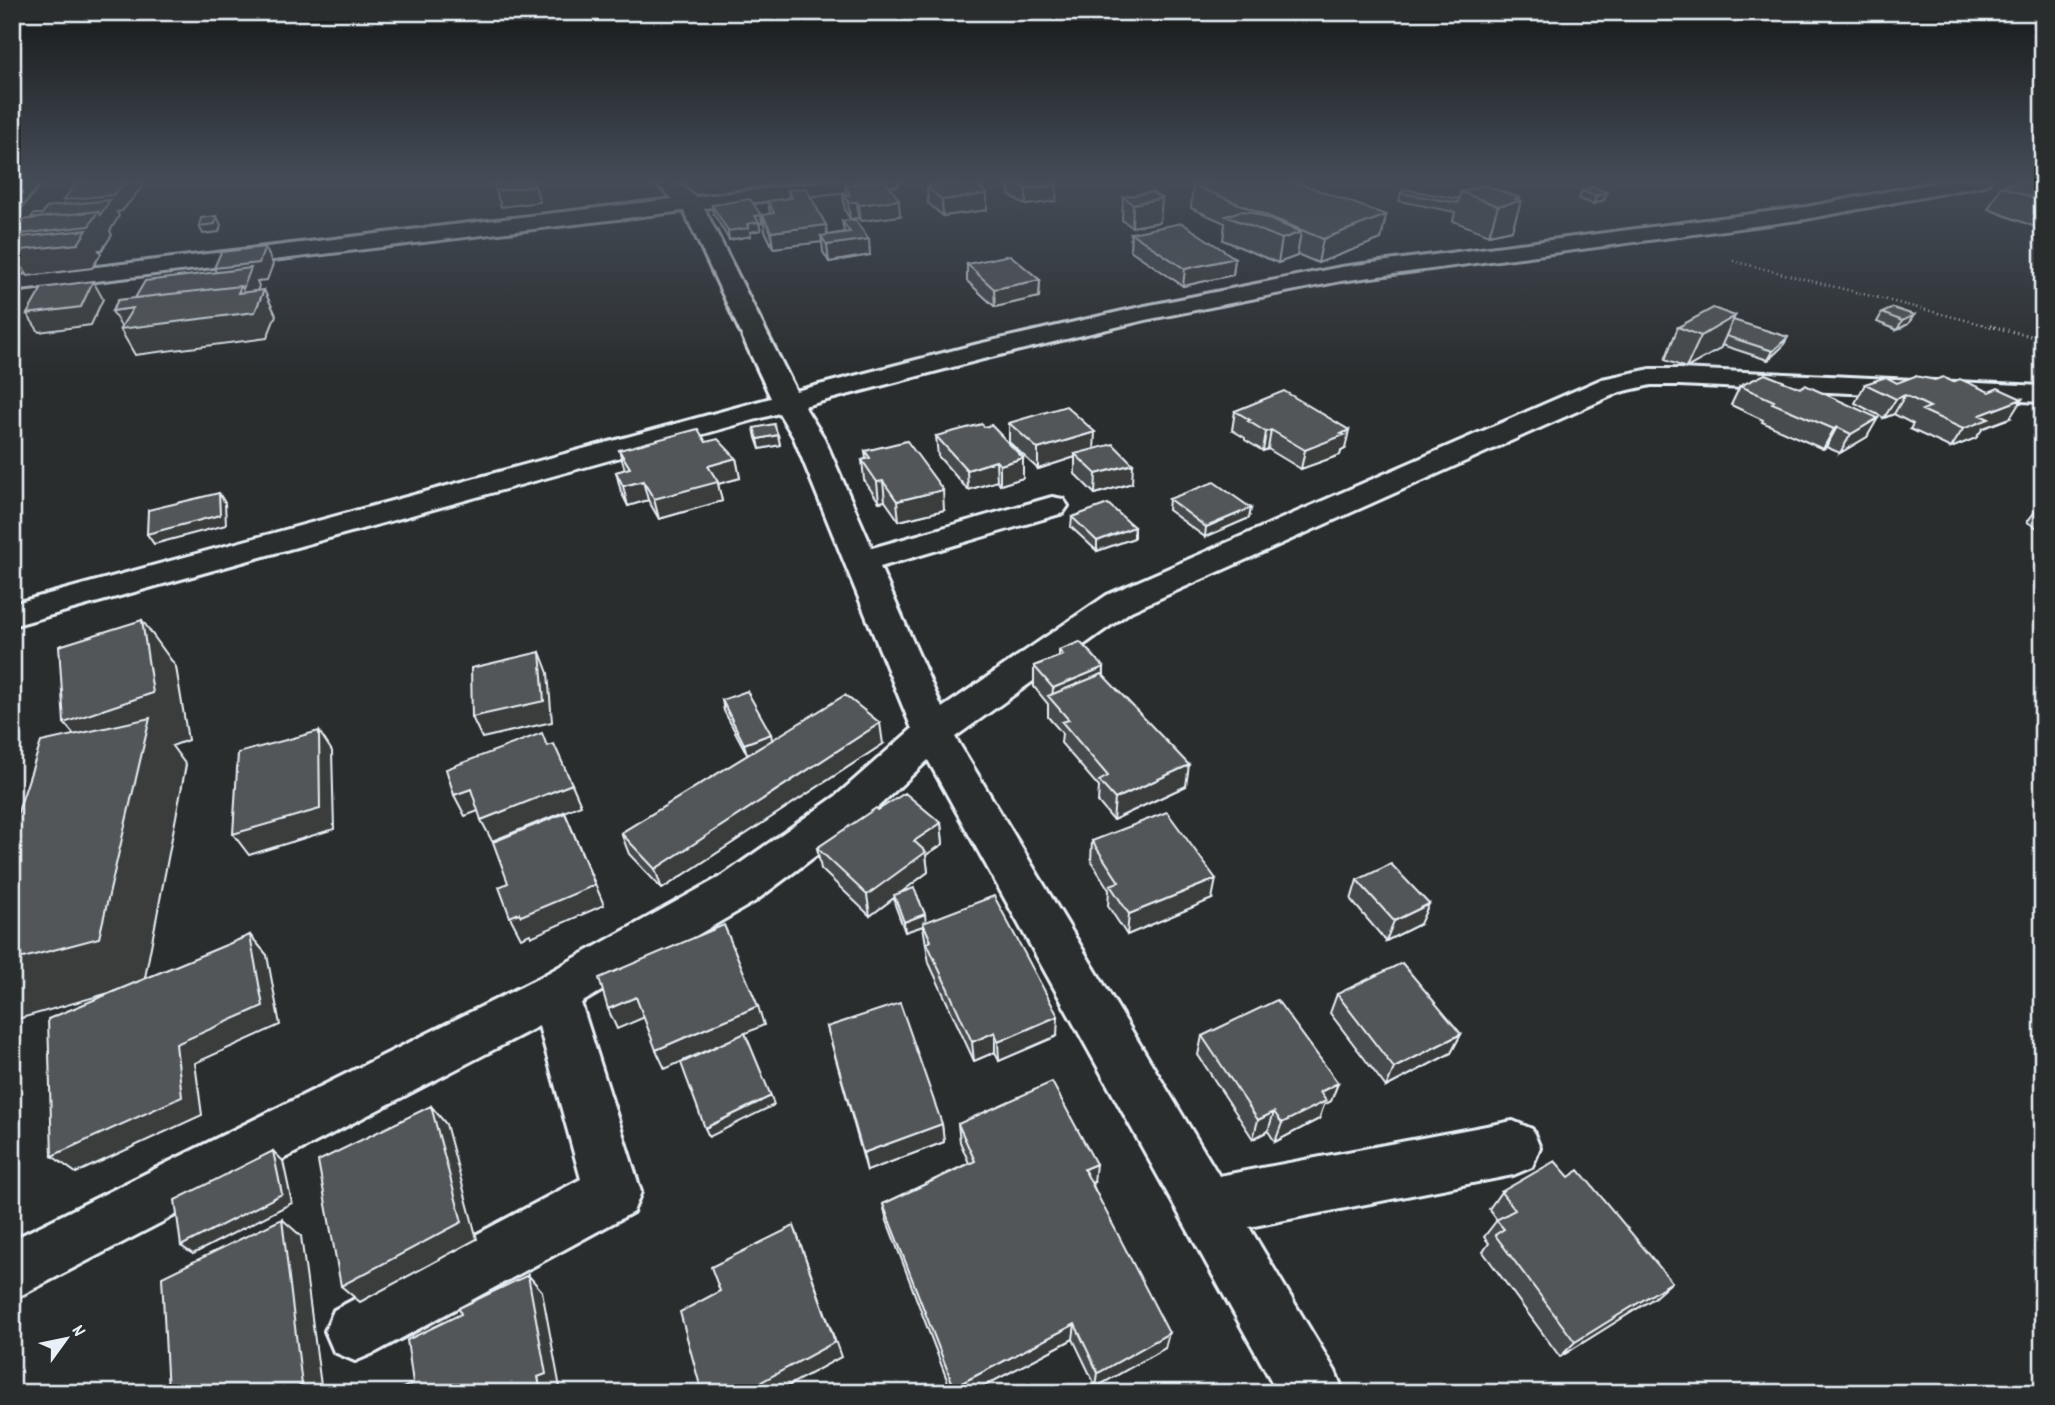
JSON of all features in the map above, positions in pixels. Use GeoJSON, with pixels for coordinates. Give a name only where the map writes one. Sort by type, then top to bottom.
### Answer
{"type":"FeatureCollection","features":[{"type":"Feature","properties":{"kind":"street"},"geometry":{"type":"LineString","coordinates":[[12,284],[290,246]]}},
{"type":"Feature","properties":{"kind":"street"},"geometry":{"type":"LineString","coordinates":[[705,246],[787,402],[810,438],[933,733],[1313,1393]]}},
{"type":"Feature","properties":{"kind":"street"},"geometry":{"type":"LineString","coordinates":[[12,615],[787,402],[1046,335],[1283,284],[1413,263],[1549,246]]}},
{"type":"Feature","properties":{"kind":"street"},"geometry":{"type":"LineString","coordinates":[[12,1270],[554,994],[738,889],[851,807],[933,733],[1129,598],[1612,384],[1651,377],[1679,377],[2043,394]]}},
{"type":"Feature","properties":{"kind":"street"},"geometry":{"type":"LineString","coordinates":[[861,562],[1052,506]]}},
{"type":"Feature","properties":{"kind":"street"},"geometry":{"type":"LineString","coordinates":[[355,1331],[613,1192],[554,994]]}},
{"type":"Feature","properties":{"kind":"street"},"geometry":{"type":"LineString","coordinates":[[1205,1207],[1513,1148]]}},
{"type":"Feature","properties":{"kind":"path"},"geometry":{"type":"LineString","coordinates":[[1730,260],[2043,339]]}},
{"type":"Feature","properties":{"kind":"building"},"geometry":{"type":"Polygon","coordinates":[[[16,246],[63,246],[12,251],[16,246]]]}},
{"type":"Feature","properties":{"kind":"building"},"geometry":{"type":"Polygon","coordinates":[[[1150,246],[1216,246],[1235,258],[1185,269],[1150,246]]]}},
{"type":"Feature","properties":{"kind":"building"},"geometry":{"type":"Polygon","coordinates":[[[265,247],[259,263],[214,268],[221,252],[265,247]]]}},
{"type":"Feature","properties":{"kind":"building"},"geometry":{"type":"Polygon","coordinates":[[[1010,255],[1040,280],[994,289],[967,264],[1010,255]]]}},
{"type":"Feature","properties":{"kind":"building"},"geometry":{"type":"Polygon","coordinates":[[[251,268],[243,289],[241,286],[135,298],[145,281],[251,268]]]}},
{"type":"Feature","properties":{"kind":"building"},"geometry":{"type":"Polygon","coordinates":[[[93,281],[81,307],[27,314],[42,288],[93,281]]]}},
{"type":"Feature","properties":{"kind":"building"},"geometry":{"type":"Polygon","coordinates":[[[241,286],[238,293],[264,290],[255,312],[120,329],[133,308],[112,311],[118,300],[241,286]]]}},
{"type":"Feature","properties":{"kind":"building"},"geometry":{"type":"Polygon","coordinates":[[[1713,308],[1735,316],[1701,336],[1678,327],[1713,308]]]}},
{"type":"Feature","properties":{"kind":"building"},"geometry":{"type":"Polygon","coordinates":[[[1893,308],[1914,315],[1902,321],[1882,313],[1893,308]]]}},
{"type":"Feature","properties":{"kind":"building"},"geometry":{"type":"Polygon","coordinates":[[[1733,320],[1788,337],[1773,351],[1726,336],[1733,320]]]}},
{"type":"Feature","properties":{"kind":"building"},"geometry":{"type":"Polygon","coordinates":[[[1765,374],[1800,388],[1805,385],[1878,418],[1851,434],[1772,403],[1774,401],[1740,386],[1765,374]]]}},
{"type":"Feature","properties":{"kind":"building"},"geometry":{"type":"Polygon","coordinates":[[[1915,376],[1935,380],[1943,377],[1953,382],[1960,379],[1989,392],[1998,388],[2022,399],[1980,415],[1989,419],[1963,429],[1922,410],[1930,407],[1905,395],[1896,399],[1865,384],[1886,377],[1897,383],[1915,376]]]}},
{"type":"Feature","properties":{"kind":"building"},"geometry":{"type":"Polygon","coordinates":[[[1284,391],[1349,430],[1341,434],[1344,435],[1305,450],[1271,430],[1266,432],[1235,411],[1284,391]]]}},
{"type":"Feature","properties":{"kind":"building"},"geometry":{"type":"Polygon","coordinates":[[[1066,406],[1095,432],[1038,449],[1009,423],[1066,406]]]}},
{"type":"Feature","properties":{"kind":"building"},"geometry":{"type":"Polygon","coordinates":[[[774,424],[778,435],[758,439],[754,428],[774,424]]]}},
{"type":"Feature","properties":{"kind":"building"},"geometry":{"type":"Polygon","coordinates":[[[982,424],[984,427],[991,425],[1023,458],[1000,465],[996,461],[967,470],[936,436],[982,424]]]}},
{"type":"Feature","properties":{"kind":"building"},"geometry":{"type":"Polygon","coordinates":[[[698,429],[706,442],[718,439],[736,458],[708,466],[718,482],[654,499],[643,481],[623,486],[616,472],[630,468],[619,450],[698,429]]]}},
{"type":"Feature","properties":{"kind":"building"},"geometry":{"type":"Polygon","coordinates":[[[907,441],[943,490],[897,501],[883,481],[877,482],[862,460],[870,458],[865,451],[907,441]]]}},
{"type":"Feature","properties":{"kind":"building"},"geometry":{"type":"Polygon","coordinates":[[[1113,444],[1133,464],[1096,474],[1075,454],[1113,444]]]}},
{"type":"Feature","properties":{"kind":"building"},"geometry":{"type":"Polygon","coordinates":[[[1214,482],[1251,508],[1206,527],[1169,499],[1214,482]]]}},
{"type":"Feature","properties":{"kind":"building"},"geometry":{"type":"Polygon","coordinates":[[[219,493],[220,515],[147,534],[148,510],[219,493]]]}},
{"type":"Feature","properties":{"kind":"building"},"geometry":{"type":"Polygon","coordinates":[[[1108,504],[1134,527],[1097,541],[1072,517],[1108,504]]]}},
{"type":"Feature","properties":{"kind":"building"},"geometry":{"type":"Polygon","coordinates":[[[142,620],[153,693],[64,723],[59,646],[142,620]]]}},
{"type":"Feature","properties":{"kind":"building"},"geometry":{"type":"Polygon","coordinates":[[[1080,642],[1104,667],[1053,688],[1034,666],[1063,655],[1059,650],[1080,642]]]}},
{"type":"Feature","properties":{"kind":"building"},"geometry":{"type":"Polygon","coordinates":[[[540,652],[544,701],[472,717],[471,668],[540,652]]]}},
{"type":"Feature","properties":{"kind":"building"},"geometry":{"type":"Polygon","coordinates":[[[1102,674],[1189,765],[1115,799],[1099,781],[1108,776],[1062,722],[1069,720],[1048,696],[1102,674]]]}},
{"type":"Feature","properties":{"kind":"building"},"geometry":{"type":"Polygon","coordinates":[[[747,691],[771,734],[744,744],[722,700],[747,691]]]}},
{"type":"Feature","properties":{"kind":"building"},"geometry":{"type":"Polygon","coordinates":[[[845,695],[880,723],[655,869],[621,833],[845,695]]]}},
{"type":"Feature","properties":{"kind":"building"},"geometry":{"type":"Polygon","coordinates":[[[150,718],[99,938],[12,961],[12,830],[41,742],[150,718]]]}},
{"type":"Feature","properties":{"kind":"building"},"geometry":{"type":"Polygon","coordinates":[[[319,731],[320,809],[233,834],[238,753],[319,731]]]}},
{"type":"Feature","properties":{"kind":"building"},"geometry":{"type":"Polygon","coordinates":[[[542,733],[547,746],[554,744],[572,784],[481,820],[471,789],[454,795],[446,769],[542,733]]]}},
{"type":"Feature","properties":{"kind":"building"},"geometry":{"type":"Polygon","coordinates":[[[905,793],[941,823],[914,841],[926,852],[867,895],[817,848],[876,808],[878,810],[905,793]]]}},
{"type":"Feature","properties":{"kind":"building"},"geometry":{"type":"Polygon","coordinates":[[[1167,812],[1216,879],[1129,914],[1110,885],[1119,882],[1092,841],[1167,812]]]}},
{"type":"Feature","properties":{"kind":"building"},"geometry":{"type":"Polygon","coordinates":[[[565,813],[595,885],[521,916],[519,913],[510,917],[499,887],[508,883],[493,842],[565,813]]]}},
{"type":"Feature","properties":{"kind":"building"},"geometry":{"type":"Polygon","coordinates":[[[1391,864],[1429,904],[1394,921],[1357,880],[1391,864]]]}},
{"type":"Feature","properties":{"kind":"building"},"geometry":{"type":"Polygon","coordinates":[[[914,888],[925,914],[904,922],[894,895],[914,888]]]}},
{"type":"Feature","properties":{"kind":"building"},"geometry":{"type":"Polygon","coordinates":[[[994,896],[1058,1016],[998,1042],[995,1032],[972,1042],[927,943],[931,941],[923,923],[994,896]]]}},
{"type":"Feature","properties":{"kind":"building"},"geometry":{"type":"Polygon","coordinates":[[[724,925],[758,1006],[656,1050],[636,997],[608,1009],[599,978],[724,925]]]}},
{"type":"Feature","properties":{"kind":"building"},"geometry":{"type":"Polygon","coordinates":[[[250,935],[263,1006],[176,1044],[182,1097],[52,1156],[48,1019],[250,935]]]}},
{"type":"Feature","properties":{"kind":"building"},"geometry":{"type":"Polygon","coordinates":[[[1402,963],[1461,1034],[1394,1068],[1337,994],[1402,963]]]}},
{"type":"Feature","properties":{"kind":"building"},"geometry":{"type":"Polygon","coordinates":[[[1277,1000],[1338,1083],[1320,1092],[1326,1101],[1282,1123],[1274,1112],[1258,1120],[1202,1036],[1277,1000]]]}},
{"type":"Feature","properties":{"kind":"building"},"geometry":{"type":"Polygon","coordinates":[[[900,1003],[942,1124],[863,1153],[827,1027],[900,1003]]]}},
{"type":"Feature","properties":{"kind":"building"},"geometry":{"type":"Polygon","coordinates":[[[745,1033],[771,1096],[705,1128],[681,1063],[745,1033]]]}},
{"type":"Feature","properties":{"kind":"building"},"geometry":{"type":"Polygon","coordinates":[[[1052,1082],[1096,1164],[1084,1169],[1169,1333],[1098,1373],[1075,1324],[954,1387],[883,1204],[975,1161],[958,1124],[1052,1082]]]}},
{"type":"Feature","properties":{"kind":"building"},"geometry":{"type":"Polygon","coordinates":[[[431,1106],[462,1222],[341,1286],[318,1161],[431,1106]]]}},
{"type":"Feature","properties":{"kind":"building"},"geometry":{"type":"Polygon","coordinates":[[[273,1151],[282,1194],[181,1246],[175,1200],[273,1151]]]}},
{"type":"Feature","properties":{"kind":"building"},"geometry":{"type":"Polygon","coordinates":[[[1555,1161],[1569,1177],[1579,1170],[1672,1282],[1575,1342],[1495,1235],[1504,1229],[1496,1220],[1515,1210],[1501,1192],[1555,1161]]]}},
{"type":"Feature","properties":{"kind":"building"},"geometry":{"type":"Polygon","coordinates":[[[282,1219],[302,1385],[287,1393],[168,1393],[162,1277],[282,1219]]]}},
{"type":"Feature","properties":{"kind":"building"},"geometry":{"type":"Polygon","coordinates":[[[794,1226],[835,1342],[741,1393],[702,1393],[680,1312],[720,1291],[711,1267],[794,1226]]]}},
{"type":"Feature","properties":{"kind":"building"},"geometry":{"type":"Polygon","coordinates":[[[528,1275],[546,1374],[538,1377],[541,1393],[393,1393],[413,1383],[407,1340],[461,1314],[459,1308],[528,1275]]]}}]}
